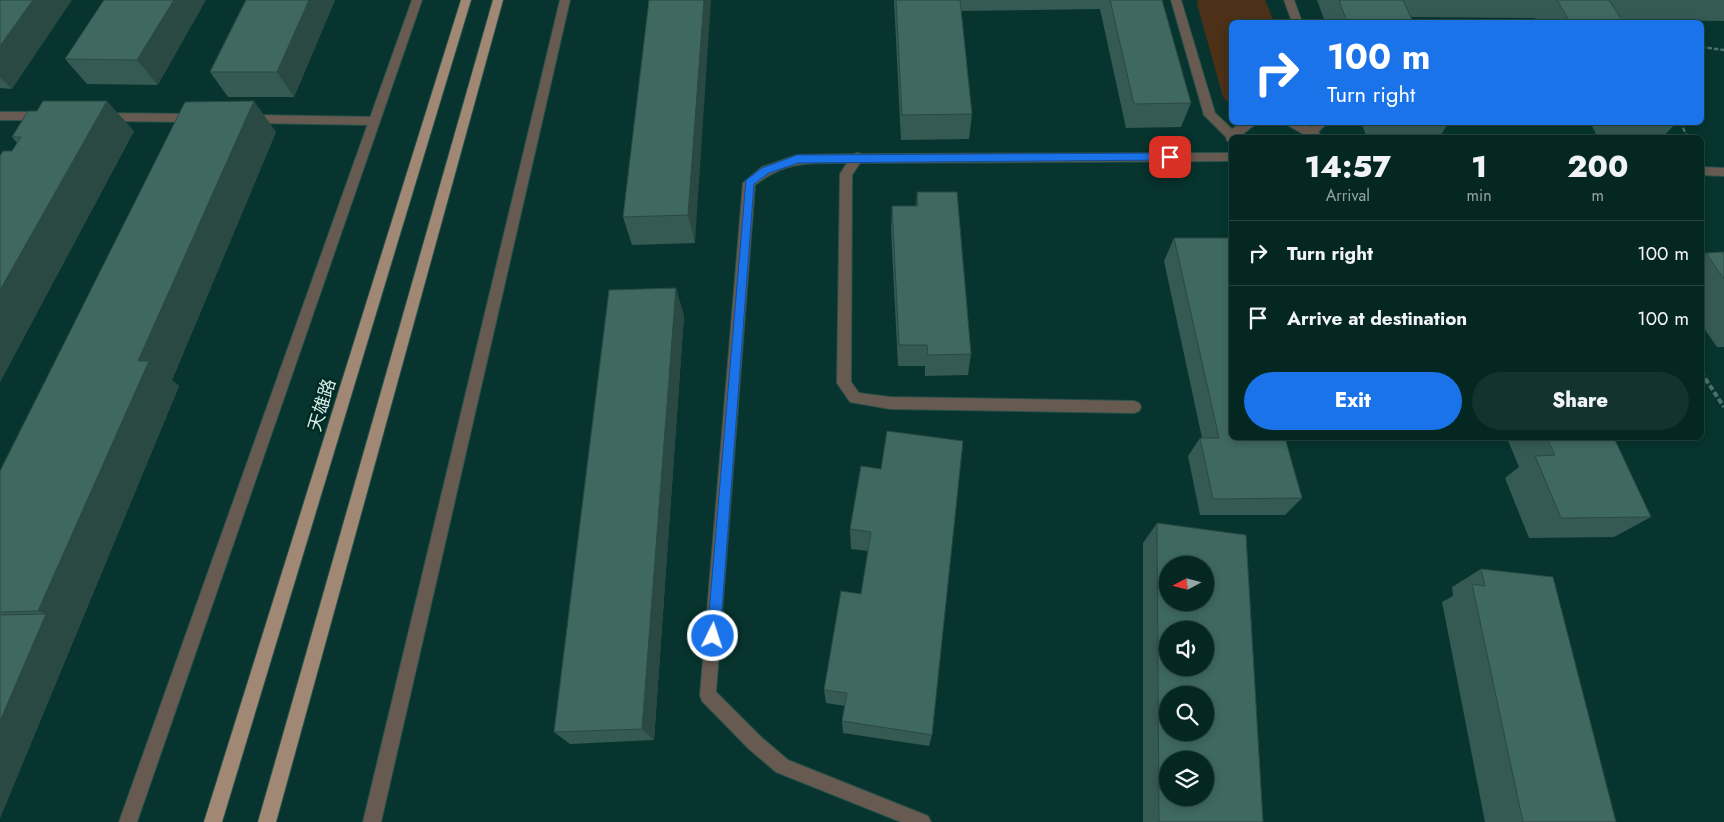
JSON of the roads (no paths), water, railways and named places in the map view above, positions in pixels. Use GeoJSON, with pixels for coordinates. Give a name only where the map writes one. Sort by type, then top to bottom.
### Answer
{"type":"FeatureCollection","features":[{"type":"Feature","properties":{"kind":"main road","name":"天雄路"},"geometry":{"type":"LineString","coordinates":[[213,822],[466,0]]}},
{"type":"Feature","properties":{"kind":"main road"},"geometry":{"type":"LineString","coordinates":[[267,822],[498,0]]}},
{"type":"Feature","properties":{"kind":"street"},"geometry":{"type":"LineString","coordinates":[[128,822],[417,0]]}},
{"type":"Feature","properties":{"kind":"street"},"geometry":{"type":"LineString","coordinates":[[372,822],[565,0]]}},
{"type":"Feature","properties":{"kind":"street"},"geometry":{"type":"LineString","coordinates":[[1176,0],[1210,115],[1229,135]]}},
{"type":"Feature","properties":{"kind":"street"},"geometry":{"type":"LineString","coordinates":[[1289,0],[1296,20]]}},
{"type":"Feature","properties":{"kind":"street"},"geometry":{"type":"LineString","coordinates":[[0,116],[49,116]]}},
{"type":"Feature","properties":{"kind":"street"},"geometry":{"type":"LineString","coordinates":[[88,117],[206,119]]}},
{"type":"Feature","properties":{"kind":"street"},"geometry":{"type":"LineString","coordinates":[[236,119],[374,121]]}},
{"type":"Feature","properties":{"kind":"street"},"geometry":{"type":"LineString","coordinates":[[1233,135],[1245,125]]}},
{"type":"Feature","properties":{"kind":"street"},"geometry":{"type":"LineString","coordinates":[[1293,125],[1315,135]]}},
{"type":"Feature","properties":{"kind":"street"},"geometry":{"type":"LineString","coordinates":[[858,157],[846,174],[844,383],[855,398],[890,403],[1134,407]]}},
{"type":"Feature","properties":{"kind":"street"},"geometry":{"type":"LineString","coordinates":[[922,822],[782,766],[755,743],[708,695],[749,183],[766,170],[797,159],[858,157],[1229,159]]}},
{"type":"Feature","properties":{"kind":"street"},"geometry":{"type":"LineString","coordinates":[[1704,171],[1724,172]]}}]}
